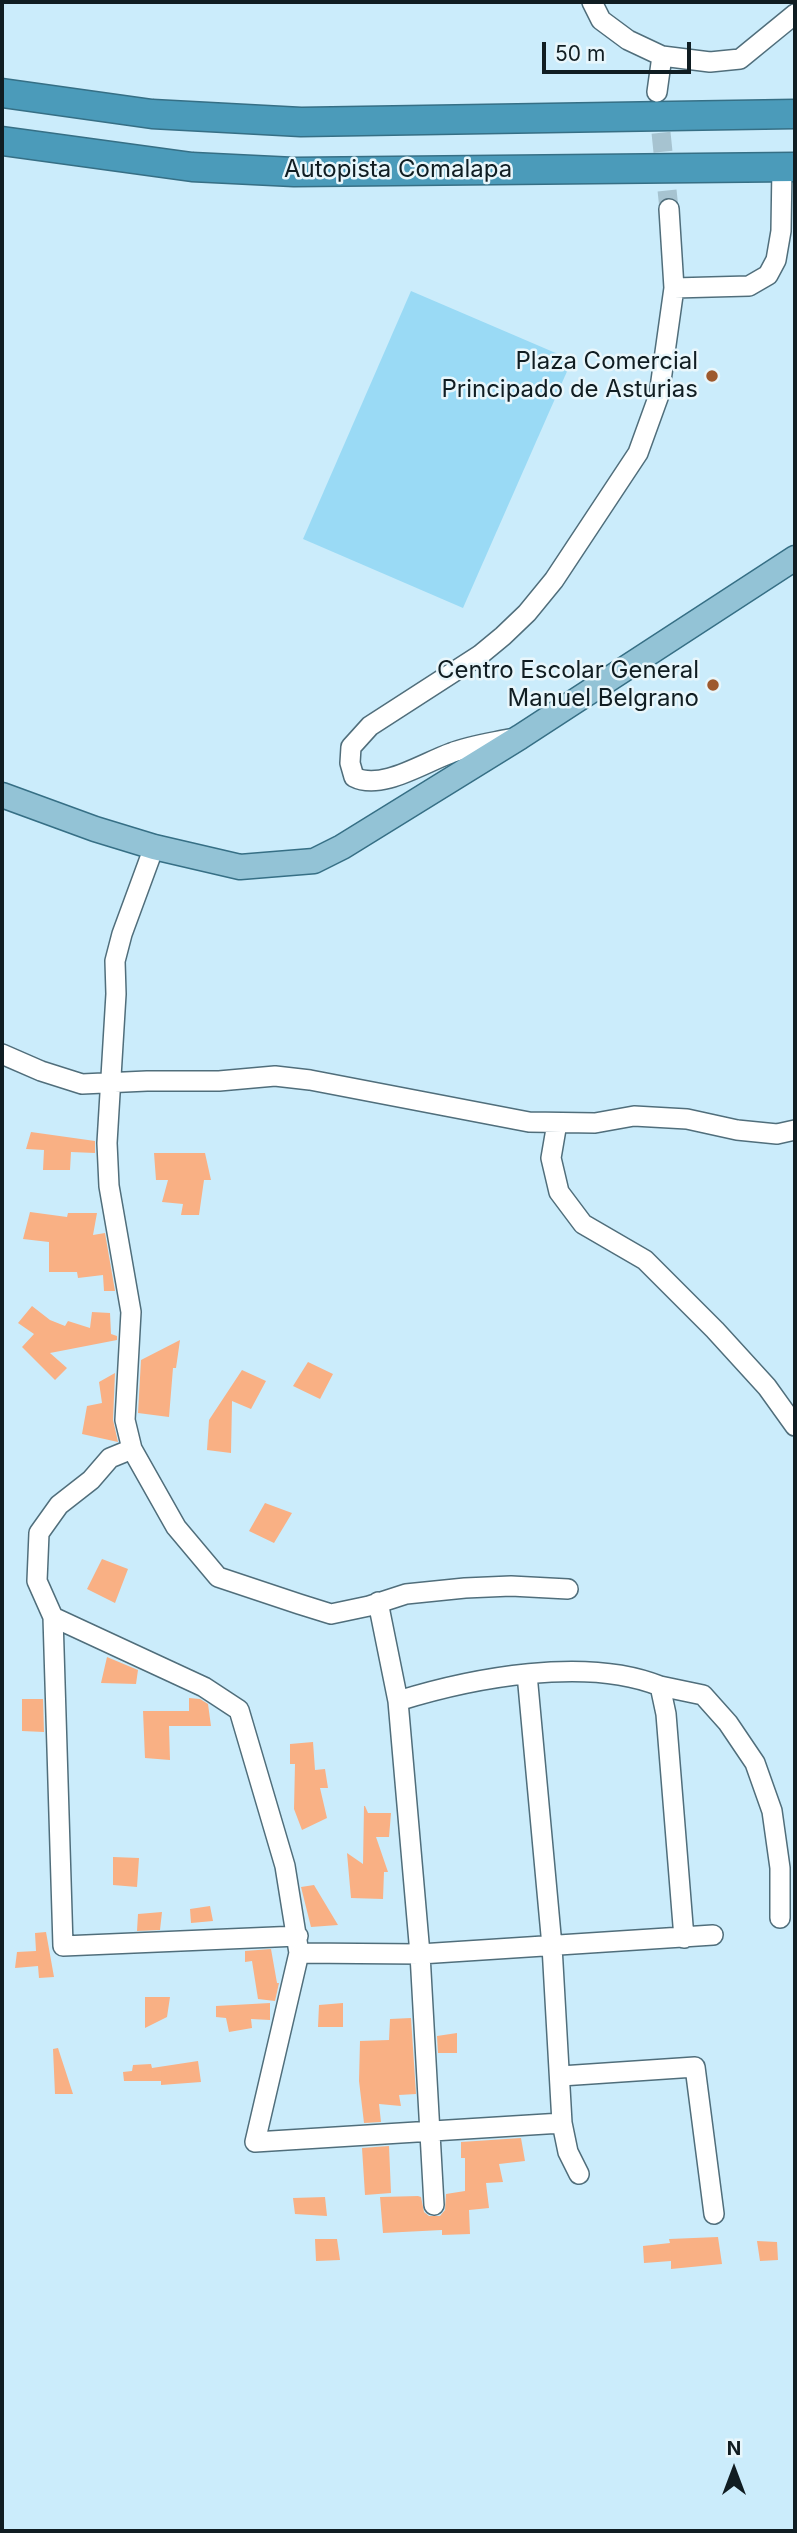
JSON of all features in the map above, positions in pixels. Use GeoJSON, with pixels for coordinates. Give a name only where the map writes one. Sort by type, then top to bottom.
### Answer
{"type":"FeatureCollection","features":[{"type":"Feature","properties":{"kind":"highway","name":"Autopista Comalapa"},"geometry":{"type":"LineString","coordinates":[[2,93],[152,114],[302,122],[795,114]]}},
{"type":"Feature","properties":{"kind":"highway","name":"Autopista Comalapa"},"geometry":{"type":"LineString","coordinates":[[2,141],[192,167],[294,172],[789,167]]}},
{"type":"Feature","properties":{"kind":"main road"},"geometry":{"type":"LineString","coordinates":[[2,795],[95,830],[240,867],[314,861],[342,847],[520,737],[795,558]]}},
{"type":"Feature","properties":{"kind":"street"},"geometry":{"type":"LineString","coordinates":[[592,2],[601,20],[628,40],[662,56],[710,62],[740,59],[795,14]]}},
{"type":"Feature","properties":{"kind":"street"},"geometry":{"type":"LineString","coordinates":[[657,92],[662,56]]}},
{"type":"Feature","properties":{"kind":"street"},"geometry":{"type":"LineString","coordinates":[[674,288],[749,286],[768,275],[776,260],[789,167]]}},
{"type":"Feature","properties":{"kind":"street"},"geometry":{"type":"LineString","coordinates":[[520,737],[454,752],[377,782],[362,781],[354,777],[350,762],[351,747],[370,726],[446,678],[503,636],[554,580],[638,453],[659,395],[674,288],[669,209]]}},
{"type":"Feature","properties":{"kind":"street"},"geometry":{"type":"LineString","coordinates":[[154,847],[122,934],[115,961],[116,994],[107,1143],[109,1186],[131,1312],[125,1420],[132,1450],[176,1527],[218,1577],[331,1614],[406,1594],[511,1586],[568,1589]]}},
{"type":"Feature","properties":{"kind":"street"},"geometry":{"type":"LineString","coordinates":[[2,1054],[41,1071],[82,1083],[219,1081],[275,1076],[310,1080],[529,1122],[595,1123],[634,1116],[687,1119],[764,1133],[777,1134],[795,1130]]}},
{"type":"Feature","properties":{"kind":"street"},"geometry":{"type":"LineString","coordinates":[[557,1123],[551,1158],[559,1192],[583,1224],[645,1260],[724,1339],[767,1387],[795,1426]]}},
{"type":"Feature","properties":{"kind":"street"},"geometry":{"type":"LineString","coordinates":[[132,1450],[110,1458],[91,1480],[60,1505],[39,1532],[37,1581],[53,1617],[63,1946],[298,1944],[420,1954],[713,1935]]}},
{"type":"Feature","properties":{"kind":"street"},"geometry":{"type":"LineString","coordinates":[[377,1602],[398,1701],[420,1954],[434,2205]]}},
{"type":"Feature","properties":{"kind":"street"},"geometry":{"type":"LineString","coordinates":[[53,1617],[204,1687],[239,1710],[285,1866],[298,1944],[255,2142],[562,2123]]}},
{"type":"Feature","properties":{"kind":"street"},"geometry":{"type":"LineString","coordinates":[[398,1701],[443,1687],[553,1672],[639,1678],[660,1686],[703,1695],[728,1723],[755,1763],[772,1811],[780,1868],[780,1918]]}},
{"type":"Feature","properties":{"kind":"street"},"geometry":{"type":"LineString","coordinates":[[527,1674],[552,1946],[562,2123],[568,2152],[579,2174]]}},
{"type":"Feature","properties":{"kind":"street"},"geometry":{"type":"LineString","coordinates":[[660,1686],[666,1714],[684,1938]]}},
{"type":"Feature","properties":{"kind":"street"},"geometry":{"type":"LineString","coordinates":[[561,2076],[695,2067],[714,2214]]}},
{"type":"Feature","properties":{"kind":"shaded area"},"geometry":{"type":"Polygon","coordinates":[[[411,291],[572,360],[463,608],[303,539],[411,291]]]}},
{"type":"Feature","properties":{"kind":"building"},"geometry":{"type":"Polygon","coordinates":[[[31,1132],[95,1141],[95,1153],[71,1152],[70,1170],[43,1170],[44,1150],[26,1149],[31,1132]]]}},
{"type":"Feature","properties":{"kind":"building"},"geometry":{"type":"Polygon","coordinates":[[[154,1153],[205,1153],[211,1180],[204,1180],[199,1215],[181,1215],[183,1204],[162,1202],[168,1180],[156,1180],[154,1153]]]}},
{"type":"Feature","properties":{"kind":"building"},"geometry":{"type":"Polygon","coordinates":[[[30,1212],[67,1217],[68,1213],[97,1213],[93,1235],[105,1233],[115,1291],[104,1291],[103,1275],[78,1278],[77,1272],[49,1272],[49,1242],[23,1239],[30,1212]]]}},
{"type":"Feature","properties":{"kind":"building"},"geometry":{"type":"Polygon","coordinates":[[[32,1306],[50,1320],[65,1326],[68,1321],[90,1328],[92,1312],[110,1313],[111,1334],[117,1336],[117,1340],[50,1353],[67,1368],[55,1380],[22,1347],[34,1334],[18,1323],[32,1306]]]}},
{"type":"Feature","properties":{"kind":"building"},"geometry":{"type":"Polygon","coordinates":[[[180,1340],[176,1368],[173,1368],[169,1417],[138,1413],[141,1360],[180,1340]]]}},
{"type":"Feature","properties":{"kind":"building"},"geometry":{"type":"Polygon","coordinates":[[[308,1362],[333,1374],[320,1399],[293,1386],[308,1362]]]}},
{"type":"Feature","properties":{"kind":"building"},"geometry":{"type":"Polygon","coordinates":[[[242,1370],[266,1381],[251,1409],[232,1401],[231,1453],[207,1450],[209,1420],[242,1370]]]}},
{"type":"Feature","properties":{"kind":"building"},"geometry":{"type":"Polygon","coordinates":[[[115,1373],[113,1420],[118,1442],[82,1434],[87,1406],[102,1403],[99,1382],[115,1373]]]}},
{"type":"Feature","properties":{"kind":"building"},"geometry":{"type":"Polygon","coordinates":[[[265,1503],[292,1513],[274,1543],[249,1531],[265,1503]]]}},
{"type":"Feature","properties":{"kind":"building"},"geometry":{"type":"Polygon","coordinates":[[[102,1559],[128,1569],[115,1603],[87,1589],[102,1559]]]}},
{"type":"Feature","properties":{"kind":"building"},"geometry":{"type":"Polygon","coordinates":[[[107,1657],[138,1670],[136,1684],[101,1683],[107,1657]]]}},
{"type":"Feature","properties":{"kind":"building"},"geometry":{"type":"Polygon","coordinates":[[[189,1698],[200,1699],[208,1704],[211,1726],[169,1726],[170,1760],[145,1758],[143,1711],[189,1711],[189,1698]]]}},
{"type":"Feature","properties":{"kind":"building"},"geometry":{"type":"Polygon","coordinates":[[[22,1699],[43,1699],[44,1732],[22,1731],[22,1699]]]}},
{"type":"Feature","properties":{"kind":"building"},"geometry":{"type":"Polygon","coordinates":[[[313,1742],[315,1770],[325,1769],[328,1788],[320,1788],[327,1818],[302,1830],[294,1809],[295,1764],[290,1764],[290,1744],[313,1742]]]}},
{"type":"Feature","properties":{"kind":"building"},"geometry":{"type":"Polygon","coordinates":[[[364,1806],[368,1813],[391,1813],[389,1837],[376,1837],[388,1872],[384,1872],[383,1899],[351,1898],[347,1853],[363,1864],[364,1806]]]}},
{"type":"Feature","properties":{"kind":"building"},"geometry":{"type":"Polygon","coordinates":[[[113,1857],[139,1858],[137,1887],[113,1885],[113,1857]]]}},
{"type":"Feature","properties":{"kind":"building"},"geometry":{"type":"Polygon","coordinates":[[[314,1885],[338,1925],[311,1927],[301,1887],[314,1885]]]}},
{"type":"Feature","properties":{"kind":"building"},"geometry":{"type":"Polygon","coordinates":[[[210,1906],[213,1921],[191,1923],[190,1909],[210,1906]]]}},
{"type":"Feature","properties":{"kind":"building"},"geometry":{"type":"Polygon","coordinates":[[[162,1912],[160,1930],[137,1931],[138,1914],[162,1912]]]}},
{"type":"Feature","properties":{"kind":"building"},"geometry":{"type":"Polygon","coordinates":[[[46,1932],[54,1977],[39,1978],[38,1966],[15,1968],[17,1952],[36,1951],[35,1933],[46,1932]]]}},
{"type":"Feature","properties":{"kind":"building"},"geometry":{"type":"Polygon","coordinates":[[[271,1949],[279,1983],[275,2001],[258,1999],[252,1961],[245,1962],[245,1951],[271,1949]]]}},
{"type":"Feature","properties":{"kind":"building"},"geometry":{"type":"Polygon","coordinates":[[[145,1997],[170,1997],[167,2017],[145,2028],[145,1997]]]}},
{"type":"Feature","properties":{"kind":"building"},"geometry":{"type":"Polygon","coordinates":[[[270,2003],[270,2020],[251,2019],[252,2028],[229,2032],[226,2018],[216,2017],[216,2006],[270,2003]]]}},
{"type":"Feature","properties":{"kind":"building"},"geometry":{"type":"Polygon","coordinates":[[[343,2003],[343,2027],[318,2027],[319,2005],[343,2003]]]}},
{"type":"Feature","properties":{"kind":"building"},"geometry":{"type":"Polygon","coordinates":[[[411,2018],[416,2094],[399,2095],[401,2106],[379,2104],[381,2122],[364,2123],[359,2081],[360,2041],[389,2040],[390,2019],[411,2018]]]}},
{"type":"Feature","properties":{"kind":"building"},"geometry":{"type":"Polygon","coordinates":[[[457,2033],[457,2053],[438,2053],[437,2036],[457,2033]]]}},
{"type":"Feature","properties":{"kind":"building"},"geometry":{"type":"Polygon","coordinates":[[[58,2048],[73,2094],[55,2094],[53,2049],[58,2048]]]}},
{"type":"Feature","properties":{"kind":"building"},"geometry":{"type":"Polygon","coordinates":[[[198,2061],[201,2082],[161,2085],[161,2081],[124,2081],[123,2072],[132,2071],[133,2065],[151,2064],[152,2068],[198,2061]]]}},
{"type":"Feature","properties":{"kind":"building"},"geometry":{"type":"Polygon","coordinates":[[[521,2138],[525,2161],[499,2164],[503,2182],[486,2183],[489,2208],[469,2210],[470,2234],[442,2235],[442,2230],[383,2233],[380,2197],[418,2196],[421,2197],[424,2212],[429,2216],[440,2216],[445,2210],[446,2194],[465,2191],[465,2158],[461,2158],[461,2142],[521,2138]]]}},
{"type":"Feature","properties":{"kind":"building"},"geometry":{"type":"Polygon","coordinates":[[[389,2146],[391,2193],[365,2195],[362,2148],[389,2146]]]}},
{"type":"Feature","properties":{"kind":"building"},"geometry":{"type":"Polygon","coordinates":[[[325,2197],[327,2216],[295,2214],[293,2198],[325,2197]]]}},
{"type":"Feature","properties":{"kind":"building"},"geometry":{"type":"Polygon","coordinates":[[[718,2237],[722,2264],[671,2269],[671,2261],[644,2263],[643,2246],[670,2243],[669,2239],[718,2237]]]}},
{"type":"Feature","properties":{"kind":"building"},"geometry":{"type":"Polygon","coordinates":[[[315,2239],[337,2239],[340,2260],[316,2261],[315,2239]]]}},
{"type":"Feature","properties":{"kind":"building"},"geometry":{"type":"Polygon","coordinates":[[[757,2241],[777,2242],[778,2260],[760,2261],[757,2241]]]}},
{"type":"Feature","properties":{"kind":"tunnel"},"geometry":{"type":"LineString","coordinates":[[658,104],[669,209]]}},
{"type":"Feature","properties":{"kind":"place","name":"Plaza Comercial Principado de Asturias"},"geometry":{"type":"Point","coordinates":[712,376]}},
{"type":"Feature","properties":{"kind":"place","name":"Centro Escolar General Manuel Belgrano"},"geometry":{"type":"Point","coordinates":[713,685]}}]}
